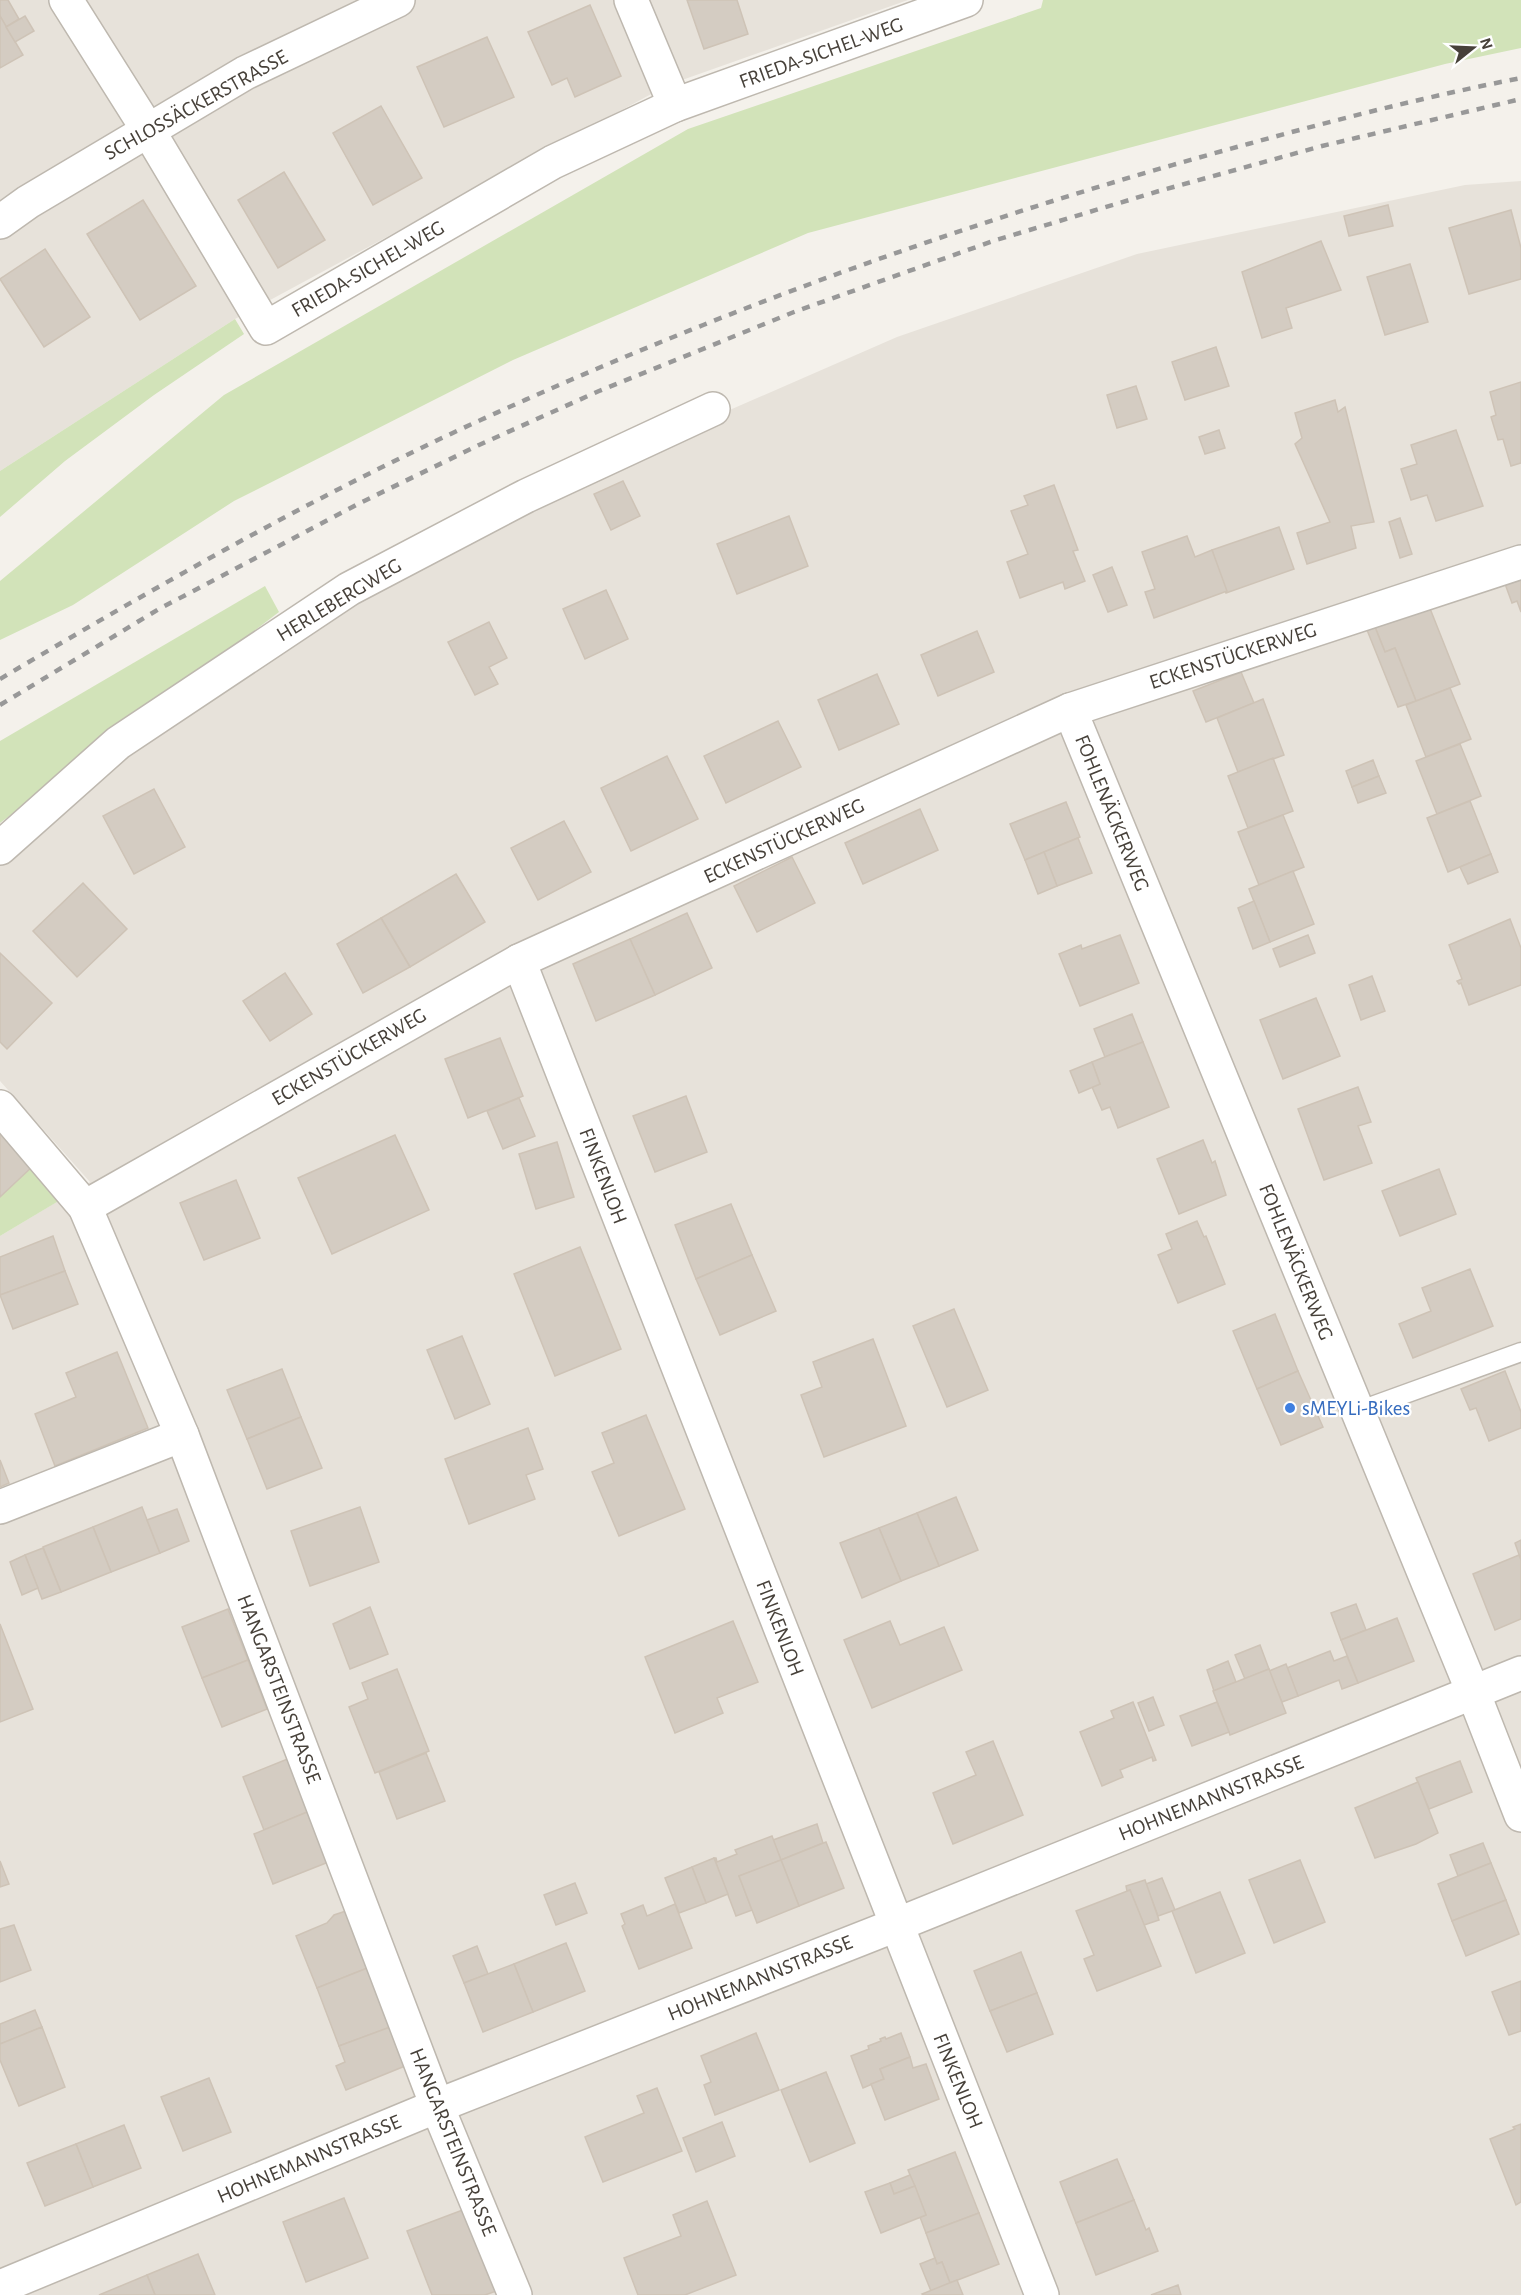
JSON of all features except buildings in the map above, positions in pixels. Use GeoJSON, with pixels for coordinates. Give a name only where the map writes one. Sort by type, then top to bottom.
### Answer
{"type":"FeatureCollection","features":[{"type":"Feature","properties":{"kind":"street"},"geometry":{"type":"LineString","coordinates":[[66,0],[148,130]]}},
{"type":"Feature","properties":{"kind":"street","name":"SCHLOSSÄCKERSTRASSE"},"geometry":{"type":"LineString","coordinates":[[0,222],[28,202],[245,73],[398,0]]}},
{"type":"Feature","properties":{"kind":"street"},"geometry":{"type":"LineString","coordinates":[[631,0],[675,105]]}},
{"type":"Feature","properties":{"kind":"street","name":"FRIEDA-SICHEL-WEG"},"geometry":{"type":"LineString","coordinates":[[148,130],[266,328],[553,162],[675,105],[966,0]]}},
{"type":"Feature","properties":{"kind":"street","name":"HERLEBERGWEG"},"geometry":{"type":"LineString","coordinates":[[0,848],[118,742],[349,589],[526,496],[713,409]]}},
{"type":"Feature","properties":{"kind":"street","name":"ECKENSTÜCKERWEG"},"geometry":{"type":"LineString","coordinates":[[85,1207],[519,961],[1070,710],[1521,561]]}},
{"type":"Feature","properties":{"kind":"street","name":"FOHLENÄCKERWEG"},"geometry":{"type":"LineString","coordinates":[[1070,710],[1473,1692],[1521,1815]]}},
{"type":"Feature","properties":{"kind":"street","name":"FINKENLOH"},"geometry":{"type":"LineString","coordinates":[[519,961],[1042,2295]]}},
{"type":"Feature","properties":{"kind":"street","name":"HANGARSTEINSTRASSE"},"geometry":{"type":"LineString","coordinates":[[0,1107],[85,1207],[182,1435],[437,2106],[515,2295]]}},
{"type":"Feature","properties":{"kind":"street"},"geometry":{"type":"LineString","coordinates":[[0,1506],[182,1435]]}},
{"type":"Feature","properties":{"kind":"street","name":"HOHNEMANNSTRASSE"},"geometry":{"type":"LineString","coordinates":[[0,2287],[437,2106],[896,1925],[1521,1673]]}},
{"type":"Feature","properties":{"kind":"lane"},"geometry":{"type":"LineString","coordinates":[[1358,1411],[1521,1352]]}},
{"type":"Feature","properties":{"kind":"shaded area"},"geometry":{"type":"Polygon","coordinates":[[[0,0],[908,0],[668,85],[235,319],[0,471],[0,0]]]}},
{"type":"Feature","properties":{"kind":"shaded area"},"geometry":{"type":"Polygon","coordinates":[[[1521,181],[1521,2295],[0,2295],[0,1236],[90,1182],[0,1081],[0,864],[88,784],[341,603],[677,433],[897,337],[1137,254],[1465,185],[1521,181]]]}},
{"type":"Feature","properties":{"kind":"green space"},"geometry":{"type":"Polygon","coordinates":[[[1043,0],[1521,0],[1521,48],[1445,64],[808,233],[513,360],[234,501],[73,605],[0,640],[0,581],[224,395],[688,129],[1041,8],[1043,0]]]}},
{"type":"Feature","properties":{"kind":"green space"},"geometry":{"type":"Polygon","coordinates":[[[235,319],[244,334],[154,395],[65,461],[0,517],[0,471],[235,319]]]}},
{"type":"Feature","properties":{"kind":"green space"},"geometry":{"type":"Polygon","coordinates":[[[265,586],[279,612],[0,823],[0,741],[265,586]]]}},
{"type":"Feature","properties":{"kind":"green space"},"geometry":{"type":"Polygon","coordinates":[[[0,1119],[67,1196],[0,1236],[0,1119]]]}},
{"type":"Feature","properties":{"kind":"railway"},"geometry":{"type":"LineString","coordinates":[[0,679],[233,546],[411,453],[566,382],[757,304],[951,234],[1149,172],[1350,117],[1521,78]]}},
{"type":"Feature","properties":{"kind":"railway"},"geometry":{"type":"LineString","coordinates":[[0,705],[159,609],[362,502],[479,445],[599,391],[794,312],[993,241],[1159,191],[1322,146],[1521,99]]}},
{"type":"Feature","properties":{"kind":"place","name":"sMEYLi-Bikes"},"geometry":{"type":"Point","coordinates":[1290,1408]}}]}
